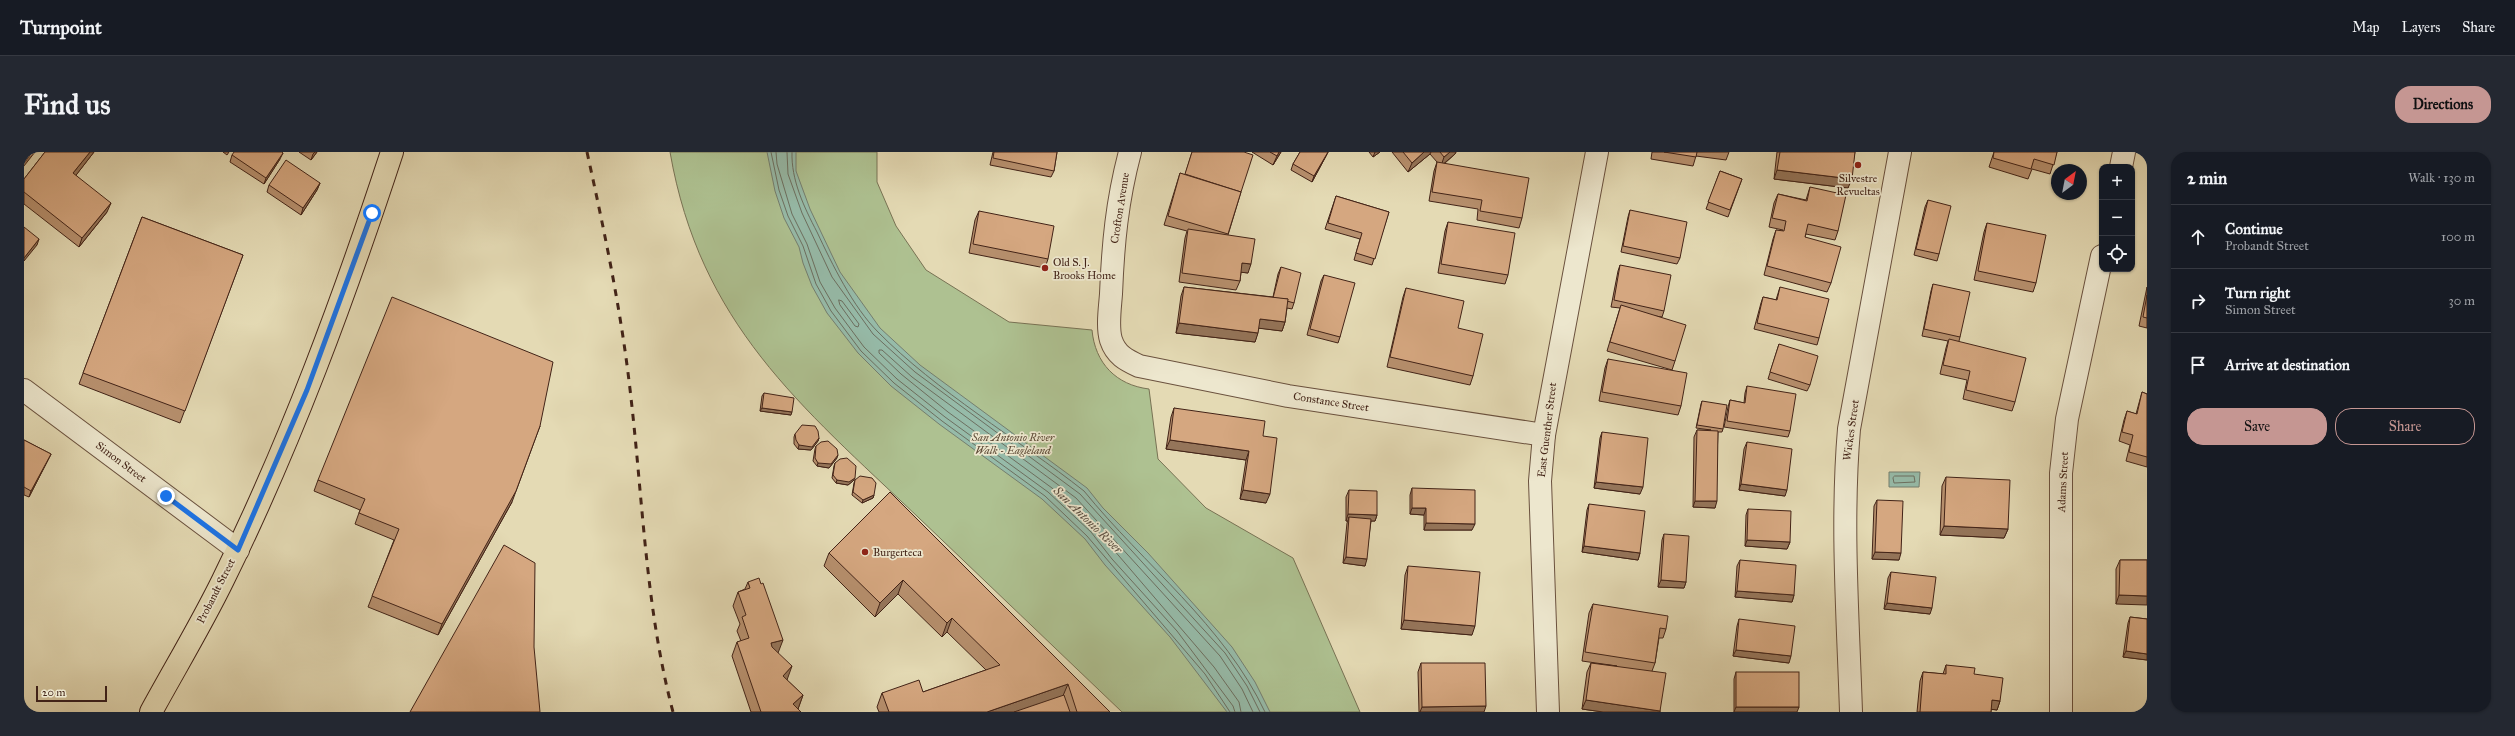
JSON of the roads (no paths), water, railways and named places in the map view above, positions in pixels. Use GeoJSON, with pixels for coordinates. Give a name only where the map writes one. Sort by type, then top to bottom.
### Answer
{"type":"FeatureCollection","features":[{"type":"Feature","properties":{"kind":"main road","name":"Probandt Street"},"geometry":{"type":"LineString","coordinates":[[151,712],[238,550],[307,390],[392,152]]}},
{"type":"Feature","properties":{"kind":"street","name":"Crofton Avenue"},"geometry":{"type":"LineString","coordinates":[[1121,357],[1111,340],[1113,248],[1120,190],[1130,152]]}},
{"type":"Feature","properties":{"kind":"street","name":"East Guenther Street"},"geometry":{"type":"LineString","coordinates":[[1548,712],[1540,481],[1544,435],[1597,152]]}},
{"type":"Feature","properties":{"kind":"street","name":"Wickes Street"},"geometry":{"type":"LineString","coordinates":[[1851,712],[1845,521],[1846,469],[1849,429],[1900,152]]}},
{"type":"Feature","properties":{"kind":"street"},"geometry":{"type":"LineString","coordinates":[[2122,164],[2124,152]]}},
{"type":"Feature","properties":{"kind":"street","name":"Adams Street"},"geometry":{"type":"LineString","coordinates":[[2061,712],[2061,473],[2068,419],[2099,270]]}},
{"type":"Feature","properties":{"kind":"street","name":"Constance Street"},"geometry":{"type":"LineString","coordinates":[[1121,357],[1139,366],[1288,396],[1544,435]]}},
{"type":"Feature","properties":{"kind":"street","name":"Simon Street"},"geometry":{"type":"LineString","coordinates":[[24,390],[238,550]]}},
{"type":"Feature","properties":{"kind":"water","name":"San Antonio River"},"geometry":{"type":"Polygon","coordinates":[[[767,152],[796,152],[796,171],[810,209],[840,272],[880,328],[920,365],[1087,488],[1103,508],[1148,553],[1232,647],[1255,682],[1270,712],[1227,712],[1170,637],[1105,565],[1085,539],[1042,499],[939,424],[891,386],[858,353],[827,313],[812,286],[803,263],[799,247],[784,218],[775,191],[767,152]]]}},
{"type":"Feature","properties":{"kind":"water"},"geometry":{"type":"Polygon","coordinates":[[[1889,472],[1920,472],[1919,487],[1889,487],[1889,472]]]}},
{"type":"Feature","properties":{"kind":"railway"},"geometry":{"type":"LineString","coordinates":[[587,152],[623,336],[631,398],[651,596],[664,674],[673,712]]}},
{"type":"Feature","properties":{"kind":"place","name":"Silvestre Revueltas"},"geometry":{"type":"Point","coordinates":[1858,165]}},
{"type":"Feature","properties":{"kind":"place","name":"Old S. J. Brooks Home"},"geometry":{"type":"Point","coordinates":[1045,268]}},
{"type":"Feature","properties":{"kind":"place","name":"Burgerteca"},"geometry":{"type":"Point","coordinates":[865,552]}},
{"type":"Feature","properties":{"kind":"park label","name":"San Antonio River Walk - Eagleland"},"geometry":{"type":"Point","coordinates":[1013,443]}}]}
